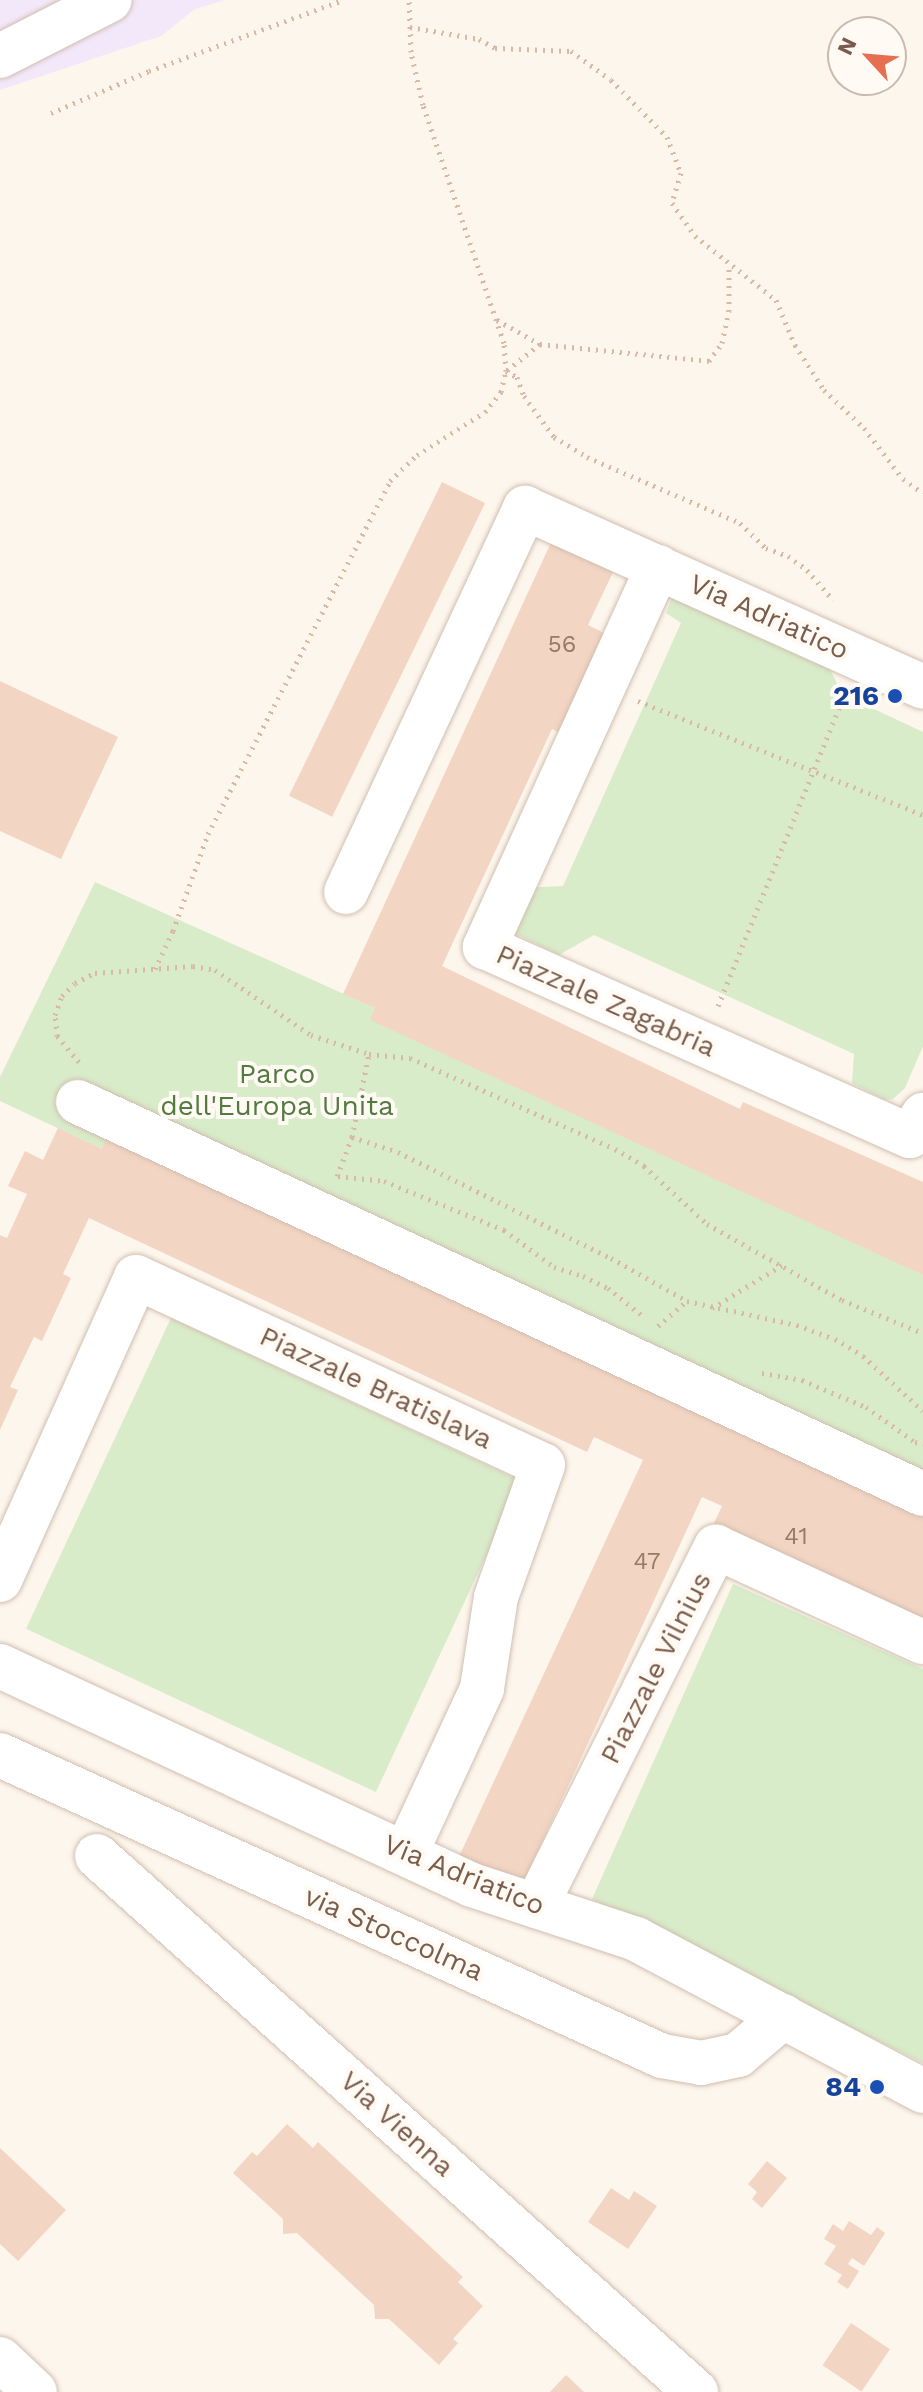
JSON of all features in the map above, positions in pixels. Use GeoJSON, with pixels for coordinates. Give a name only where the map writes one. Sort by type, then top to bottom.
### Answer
{"type":"FeatureCollection","features":[{"type":"Feature","properties":{"kind":"street"},"geometry":{"type":"LineString","coordinates":[[0,56],[110,0]]}},
{"type":"Feature","properties":{"kind":"street","name":"Via Adriatico"},"geometry":{"type":"LineString","coordinates":[[346,892],[525,508],[923,687]]}},
{"type":"Feature","properties":{"kind":"street","name":"Piazzale Zagabria"},"geometry":{"type":"LineString","coordinates":[[658,567],[485,947],[910,1136],[923,1115]]}},
{"type":"Feature","properties":{"kind":"street"},"geometry":{"type":"LineString","coordinates":[[84,1086],[328,1188],[923,1494]]}},
{"type":"Feature","properties":{"kind":"street","name":"Piazzale Bratislava"},"geometry":{"type":"LineString","coordinates":[[0,1580],[136,1277],[543,1465],[496,1597],[482,1689],[406,1853]]}},
{"type":"Feature","properties":{"kind":"street","name":"Piazzale Vilnius"},"geometry":{"type":"LineString","coordinates":[[536,1906],[716,1547],[923,1642]]}},
{"type":"Feature","properties":{"kind":"street","name":"Via Adriatico"},"geometry":{"type":"LineString","coordinates":[[0,1666],[472,1885],[636,1939],[923,2091]]}},
{"type":"Feature","properties":{"kind":"street","name":"via Stoccolma"},"geometry":{"type":"LineString","coordinates":[[0,1755],[662,2056],[701,2063],[738,2055],[784,2016]]}},
{"type":"Feature","properties":{"kind":"street","name":"Via Vienna"},"geometry":{"type":"LineString","coordinates":[[97,1856],[696,2392]]}},
{"type":"Feature","properties":{"kind":"street"},"geometry":{"type":"LineString","coordinates":[[0,2359],[35,2392]]}},
{"type":"Feature","properties":{"kind":"path"},"geometry":{"type":"LineString","coordinates":[[51,113],[149,71],[343,0]]}},
{"type":"Feature","properties":{"kind":"path"},"geometry":{"type":"LineString","coordinates":[[155,969],[173,931],[208,834],[390,481],[417,455],[485,412],[501,392],[506,371],[504,343],[423,105],[411,52],[409,0]]}},
{"type":"Feature","properties":{"kind":"path"},"geometry":{"type":"LineString","coordinates":[[410,27],[479,39],[495,48],[571,51],[611,80],[667,137],[681,173],[672,203],[695,236],[776,300],[795,345],[824,390],[864,428],[903,479],[923,493]]}},
{"type":"Feature","properties":{"kind":"path"},"geometry":{"type":"LineString","coordinates":[[496,319],[540,344],[709,361],[722,343],[727,322],[729,265]]}},
{"type":"Feature","properties":{"kind":"path"},"geometry":{"type":"LineString","coordinates":[[506,371],[540,344]]}},
{"type":"Feature","properties":{"kind":"path"},"geometry":{"type":"LineString","coordinates":[[506,371],[517,377],[524,396],[554,437],[587,457],[740,523],[766,548],[788,556],[807,570],[839,608]]}},
{"type":"Feature","properties":{"kind":"path"},"geometry":{"type":"LineString","coordinates":[[703,1044],[859,658]]}},
{"type":"Feature","properties":{"kind":"path"},"geometry":{"type":"LineString","coordinates":[[604,687],[923,815]]}},
{"type":"Feature","properties":{"kind":"path"},"geometry":{"type":"LineString","coordinates":[[84,1086],[57,1036],[55,1015],[62,996],[75,983],[95,973],[193,966],[215,970],[311,1035],[369,1054],[410,1058],[615,1149],[644,1166],[707,1224],[783,1264],[842,1300],[923,1333]]}},
{"type":"Feature","properties":{"kind":"path"},"geometry":{"type":"LineString","coordinates":[[328,1188],[352,1137],[369,1054]]}},
{"type":"Feature","properties":{"kind":"path"},"geometry":{"type":"LineString","coordinates":[[352,1137],[398,1152],[599,1252],[687,1301],[797,1325],[835,1339],[863,1356],[923,1411]]}},
{"type":"Feature","properties":{"kind":"path"},"geometry":{"type":"LineString","coordinates":[[328,1188],[384,1181],[504,1230],[554,1267],[608,1288],[666,1334]]}},
{"type":"Feature","properties":{"kind":"path"},"geometry":{"type":"LineString","coordinates":[[712,1308],[783,1264]]}},
{"type":"Feature","properties":{"kind":"path"},"geometry":{"type":"LineString","coordinates":[[657,1327],[687,1301]]}},
{"type":"Feature","properties":{"kind":"path"},"geometry":{"type":"LineString","coordinates":[[753,1373],[802,1380],[866,1407],[923,1444]]}},
{"type":"Feature","properties":{"kind":"shaded area"},"geometry":{"type":"Polygon","coordinates":[[[0,0],[225,0],[195,9],[161,36],[0,90],[0,0]]]}},
{"type":"Feature","properties":{"kind":"green space"},"geometry":{"type":"Polygon","coordinates":[[[674,593],[829,667],[842,694],[923,732],[923,1046],[905,1088],[893,1099],[885,1100],[852,1083],[854,1054],[594,935],[559,955],[514,933],[524,888],[563,886],[681,623],[666,613],[674,593]]]}},
{"type":"Feature","properties":{"kind":"green space","name":"Parco dell'Europa Unita"},"geometry":{"type":"Polygon","coordinates":[[[95,882],[375,1008],[923,1275],[923,1516],[107,1138],[102,1149],[0,1101],[0,1077],[95,882]]]}},
{"type":"Feature","properties":{"kind":"green space"},"geometry":{"type":"Polygon","coordinates":[[[171,1318],[521,1481],[376,1792],[26,1629],[171,1318]]]}},
{"type":"Feature","properties":{"kind":"green space"},"geometry":{"type":"Polygon","coordinates":[[[733,1584],[923,1669],[923,2063],[592,1899],[733,1584]]]}},
{"type":"Feature","properties":{"kind":"building"},"geometry":{"type":"Polygon","coordinates":[[[442,482],[485,503],[332,817],[289,796],[442,482]]]}},
{"type":"Feature","properties":{"kind":"building"},"geometry":{"type":"Polygon","coordinates":[[[554,536],[616,566],[588,625],[610,636],[564,735],[552,729],[442,966],[740,1109],[743,1102],[923,1182],[923,1275],[370,1020],[375,1008],[343,994],[554,536]]]}},
{"type":"Feature","properties":{"kind":"building"},"geometry":{"type":"Polygon","coordinates":[[[0,681],[118,737],[61,859],[0,831],[0,681]]]}},
{"type":"Feature","properties":{"kind":"building"},"geometry":{"type":"Polygon","coordinates":[[[58,1128],[102,1149],[106,1137],[923,1516],[923,1622],[713,1525],[722,1506],[702,1497],[519,1892],[456,1863],[643,1460],[594,1437],[587,1452],[89,1218],[63,1274],[71,1278],[42,1341],[34,1337],[10,1387],[18,1390],[0,1430],[0,1235],[7,1238],[27,1194],[8,1186],[25,1151],[43,1160],[58,1128]]]}},
{"type":"Feature","properties":{"kind":"building"},"geometry":{"type":"Polygon","coordinates":[[[287,2124],[313,2148],[318,2142],[463,2277],[458,2282],[483,2306],[453,2339],[458,2343],[439,2365],[389,2319],[375,2319],[374,2305],[297,2233],[283,2234],[283,2219],[233,2173],[252,2152],[257,2156],[287,2124]]]}},
{"type":"Feature","properties":{"kind":"building"},"geometry":{"type":"Polygon","coordinates":[[[0,2148],[66,2210],[18,2261],[0,2244],[0,2148]]]}},
{"type":"Feature","properties":{"kind":"building"},"geometry":{"type":"Polygon","coordinates":[[[767,2161],[787,2178],[762,2208],[752,2199],[757,2192],[748,2184],[767,2161]]]}},
{"type":"Feature","properties":{"kind":"building"},"geometry":{"type":"Polygon","coordinates":[[[611,2188],[629,2200],[634,2191],[657,2206],[628,2249],[588,2222],[611,2188]]]}},
{"type":"Feature","properties":{"kind":"building"},"geometry":{"type":"Polygon","coordinates":[[[849,2221],[871,2235],[877,2227],[885,2233],[864,2266],[852,2258],[848,2264],[859,2271],[848,2289],[837,2282],[842,2275],[824,2264],[836,2246],[824,2239],[833,2224],[843,2231],[849,2221]]]}},
{"type":"Feature","properties":{"kind":"building"},"geometry":{"type":"Polygon","coordinates":[[[851,2323],[890,2349],[861,2392],[822,2365],[851,2323]]]}},
{"type":"Feature","properties":{"kind":"building"},"geometry":{"type":"Polygon","coordinates":[[[566,2375],[584,2392],[550,2392],[566,2375]]]}},
{"type":"Feature","properties":{"kind":"place","name":"216"},"geometry":{"type":"Point","coordinates":[895,696]}},
{"type":"Feature","properties":{"kind":"place","name":"84"},"geometry":{"type":"Point","coordinates":[877,2087]}}]}
